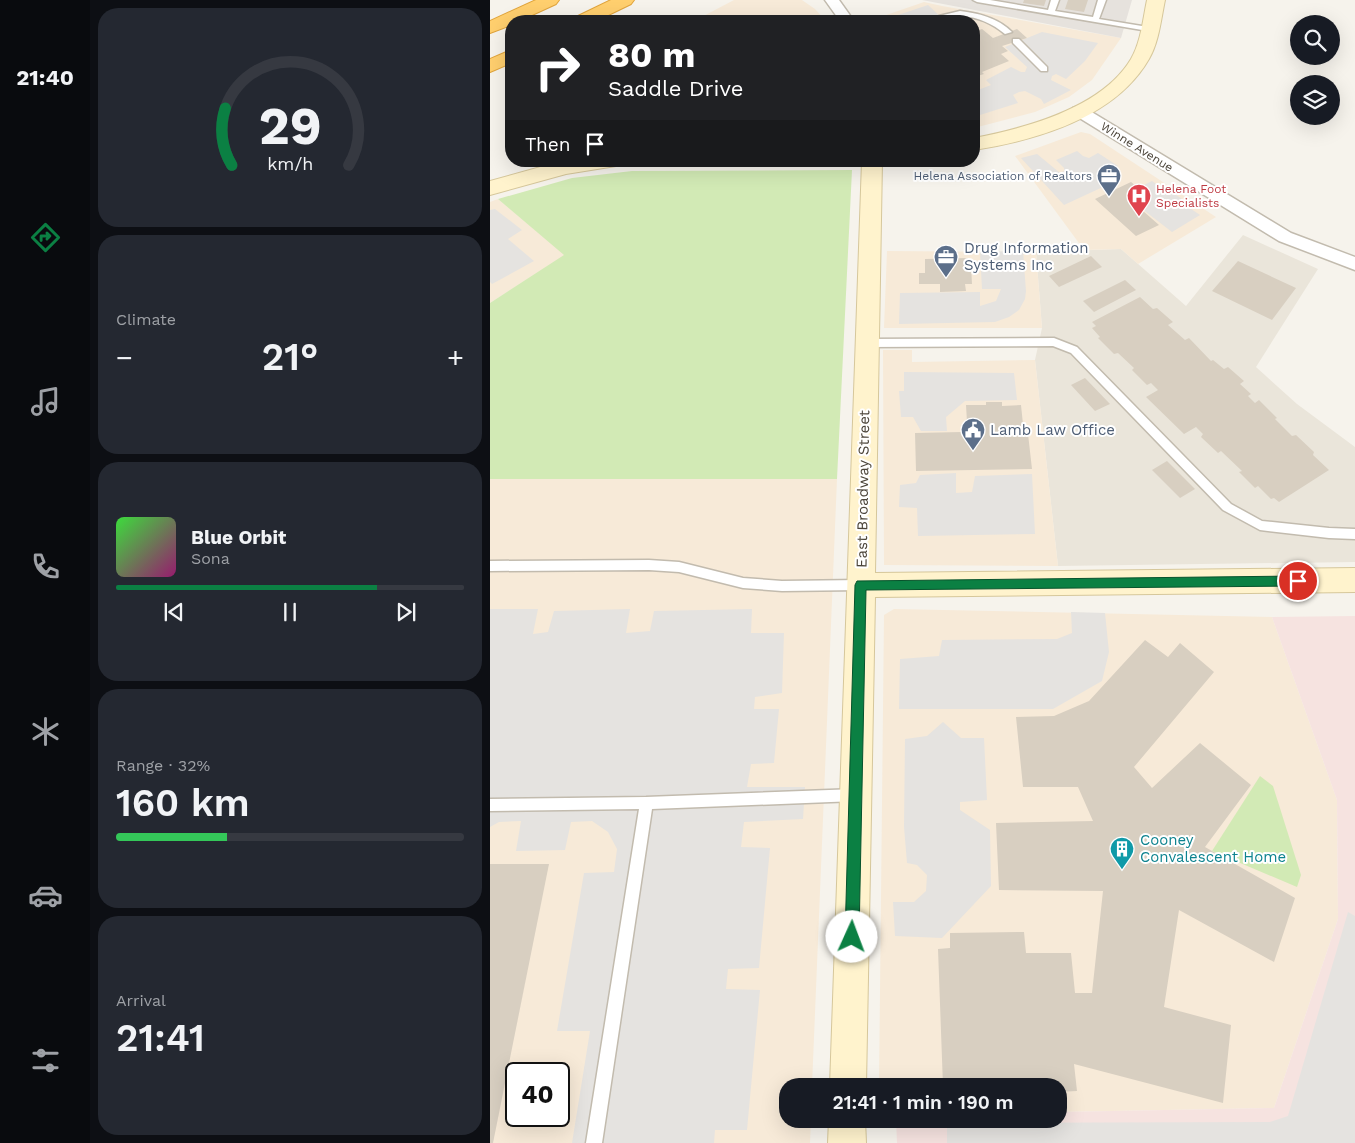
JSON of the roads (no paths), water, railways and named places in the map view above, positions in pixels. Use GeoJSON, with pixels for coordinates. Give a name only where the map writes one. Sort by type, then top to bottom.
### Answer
{"type":"FeatureCollection","features":[{"type":"Feature","properties":{"kind":"highway"},"geometry":{"type":"LineString","coordinates":[[518,15],[550,0]]}},
{"type":"Feature","properties":{"kind":"highway"},"geometry":{"type":"LineString","coordinates":[[594,15],[625,0]]}},
{"type":"Feature","properties":{"kind":"highway"},"geometry":{"type":"LineString","coordinates":[[490,28],[505,21]]}},
{"type":"Feature","properties":{"kind":"highway"},"geometry":{"type":"LineString","coordinates":[[490,66],[505,59]]}},
{"type":"Feature","properties":{"kind":"street"},"geometry":{"type":"LineString","coordinates":[[832,0],[843,15]]}},
{"type":"Feature","properties":{"kind":"street"},"geometry":{"type":"LineString","coordinates":[[980,143],[1023,134],[1079,111],[1125,81],[1141,59],[1156,0]]}},
{"type":"Feature","properties":{"kind":"street","name":"Winne Avenue"},"geometry":{"type":"LineString","coordinates":[[1079,111],[1285,237],[1355,264]]}},
{"type":"Feature","properties":{"kind":"street"},"geometry":{"type":"LineString","coordinates":[[490,188],[565,167]]}},
{"type":"Feature","properties":{"kind":"street","name":"East Broadway Street"},"geometry":{"type":"LineString","coordinates":[[848,1078],[872,167]]}},
{"type":"Feature","properties":{"kind":"street"},"geometry":{"type":"LineString","coordinates":[[861,585],[1355,580]]}},
{"type":"Feature","properties":{"kind":"street"},"geometry":{"type":"LineString","coordinates":[[847,1128],[847,1143]]}},
{"type":"Feature","properties":{"kind":"lane"},"geometry":{"type":"LineString","coordinates":[[977,0],[1012,3],[1095,21],[1148,29]]}},
{"type":"Feature","properties":{"kind":"lane"},"geometry":{"type":"LineString","coordinates":[[1051,12],[1055,0]]}},
{"type":"Feature","properties":{"kind":"lane"},"geometry":{"type":"LineString","coordinates":[[1095,21],[1102,0]]}},
{"type":"Feature","properties":{"kind":"lane"},"geometry":{"type":"LineString","coordinates":[[980,18],[989,20],[1008,32]]}},
{"type":"Feature","properties":{"kind":"lane"},"geometry":{"type":"LineString","coordinates":[[1016,41],[1044,69]]}},
{"type":"Feature","properties":{"kind":"lane"},"geometry":{"type":"LineString","coordinates":[[867,343],[1054,342],[1074,350],[1227,507],[1260,525],[1329,534],[1355,534]]}},
{"type":"Feature","properties":{"kind":"lane"},"geometry":{"type":"LineString","coordinates":[[490,566],[649,565],[679,567],[743,583],[782,586],[861,585]]}},
{"type":"Feature","properties":{"kind":"lane"},"geometry":{"type":"LineString","coordinates":[[490,805],[646,804],[856,795]]}},
{"type":"Feature","properties":{"kind":"lane"},"geometry":{"type":"LineString","coordinates":[[594,1143],[646,804]]}},
{"type":"Feature","properties":{"kind":"place","name":"Helena Association of Realtors"},"geometry":{"type":"Point","coordinates":[1109,197]}},
{"type":"Feature","properties":{"kind":"place","name":"Helena Foot Specialists"},"geometry":{"type":"Point","coordinates":[1139,217]}},
{"type":"Feature","properties":{"kind":"place","name":"Drug Information Systems Inc"},"geometry":{"type":"Point","coordinates":[946,278]}},
{"type":"Feature","properties":{"kind":"place","name":"Lamb Law Office"},"geometry":{"type":"Point","coordinates":[973,451]}},
{"type":"Feature","properties":{"kind":"place","name":"Cooney Convalescent Home"},"geometry":{"type":"Point","coordinates":[1122,870]}}]}
